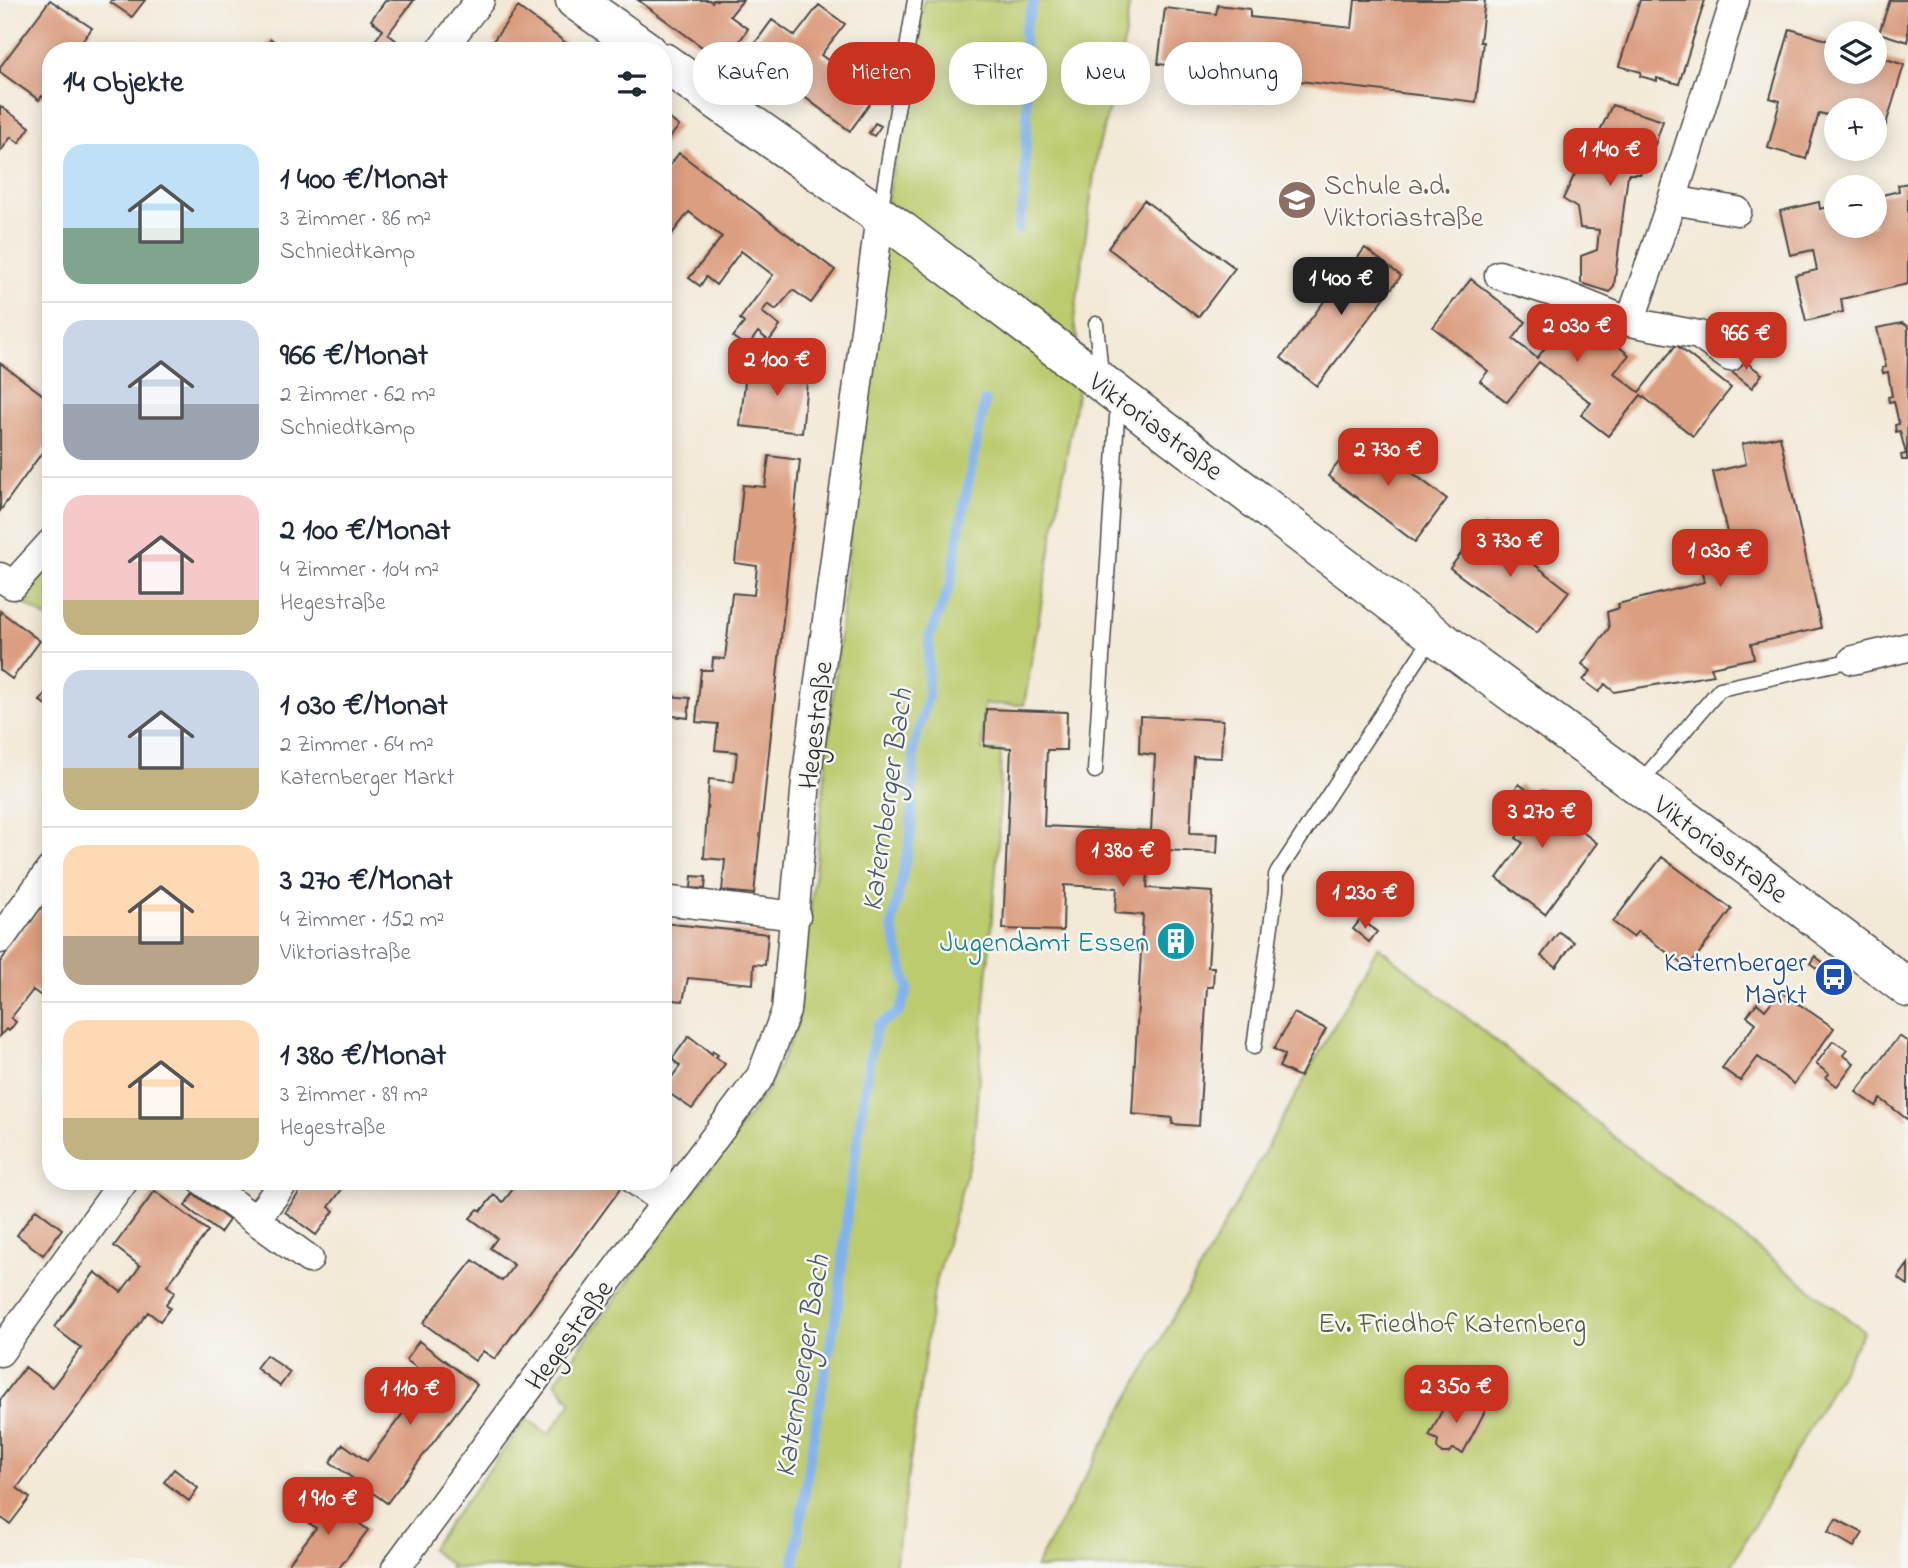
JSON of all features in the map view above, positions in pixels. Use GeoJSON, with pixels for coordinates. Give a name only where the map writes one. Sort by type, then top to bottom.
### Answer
{"type":"FeatureCollection","features":[{"type":"Feature","properties":{"kind":"street"},"geometry":{"type":"LineString","coordinates":[[447,42],[480,0]]}},
{"type":"Feature","properties":{"kind":"street"},"geometry":{"type":"LineString","coordinates":[[575,0],[634,42]]}},
{"type":"Feature","properties":{"kind":"street"},"geometry":{"type":"LineString","coordinates":[[1630,322],[1672,200],[1735,0]]}},
{"type":"Feature","properties":{"kind":"street","name":"Viktoriastraße"},"geometry":{"type":"LineString","coordinates":[[672,68],[880,215],[1434,635],[1905,982]]}},
{"type":"Feature","properties":{"kind":"street"},"geometry":{"type":"LineString","coordinates":[[1672,200],[1737,211]]}},
{"type":"Feature","properties":{"kind":"street","name":"Hegestraße"},"geometry":{"type":"LineString","coordinates":[[396,1568],[761,1076],[786,1010],[806,781],[880,215]]}},
{"type":"Feature","properties":{"kind":"street"},"geometry":{"type":"LineString","coordinates":[[1499,275],[1565,296],[1630,322],[1699,335],[1730,356]]}},
{"type":"Feature","properties":{"kind":"street"},"geometry":{"type":"LineString","coordinates":[[0,577],[13,585],[42,553]]}},
{"type":"Feature","properties":{"kind":"street"},"geometry":{"type":"LineString","coordinates":[[1853,660],[1908,647]]}},
{"type":"Feature","properties":{"kind":"street"},"geometry":{"type":"LineString","coordinates":[[0,939],[42,881]]}},
{"type":"Feature","properties":{"kind":"street"},"geometry":{"type":"LineString","coordinates":[[672,901],[796,916]]}},
{"type":"Feature","properties":{"kind":"street"},"geometry":{"type":"LineString","coordinates":[[0,1352],[117,1190]]}},
{"type":"Feature","properties":{"kind":"street"},"geometry":{"type":"LineString","coordinates":[[215,1190],[309,1259]]}},
{"type":"Feature","properties":{"kind":"street"},"geometry":{"type":"LineString","coordinates":[[255,1220],[278,1190]]}},
{"type":"Feature","properties":{"kind":"street"},"geometry":{"type":"LineString","coordinates":[[649,1190],[666,1202]]}},
{"type":"Feature","properties":{"kind":"lane"},"geometry":{"type":"LineString","coordinates":[[880,215],[915,0]]}},
{"type":"Feature","properties":{"kind":"lane"},"geometry":{"type":"LineString","coordinates":[[1095,771],[1110,389],[1096,324]]}},
{"type":"Feature","properties":{"kind":"lane"},"geometry":{"type":"LineString","coordinates":[[1254,1047],[1276,875],[1434,635]]}},
{"type":"Feature","properties":{"kind":"lane"},"geometry":{"type":"LineString","coordinates":[[1638,785],[1720,689],[1853,660]]}},
{"type":"Feature","properties":{"kind":"green space"},"geometry":{"type":"Polygon","coordinates":[[[924,0],[1130,0],[1124,42],[1061,42],[1061,105],[1110,105],[1097,153],[1074,321],[1081,363],[885,213],[905,105],[935,105],[935,42],[916,42],[924,0]]]}},
{"type":"Feature","properties":{"kind":"green space"},"geometry":{"type":"Polygon","coordinates":[[[883,219],[1081,371],[1024,705],[984,704],[982,750],[1001,750],[999,832],[973,1149],[934,1290],[895,1568],[449,1568],[451,1565],[430,1549],[527,1419],[549,1434],[572,1402],[555,1382],[767,1091],[796,1029],[883,219]]]}},
{"type":"Feature","properties":{"kind":"green space"},"geometry":{"type":"Polygon","coordinates":[[[42,561],[42,615],[13,596],[42,561]]]}},
{"type":"Feature","properties":{"kind":"green space","name":"Ev. Friedhof Katernberg"},"geometry":{"type":"Polygon","coordinates":[[[1378,946],[1614,1137],[1864,1331],[1730,1568],[1035,1568],[1378,946]]]}},
{"type":"Feature","properties":{"kind":"building"},"geometry":{"type":"Polygon","coordinates":[[[50,0],[92,28],[82,42],[42,42],[42,96],[39,100],[0,72],[0,67],[50,0]]]}},
{"type":"Feature","properties":{"kind":"building"},"geometry":{"type":"Polygon","coordinates":[[[145,0],[132,17],[110,2],[145,0]]]}},
{"type":"Feature","properties":{"kind":"building"},"geometry":{"type":"Polygon","coordinates":[[[386,0],[414,0],[388,34],[398,42],[374,42],[383,30],[371,20],[386,0]]]}},
{"type":"Feature","properties":{"kind":"building"},"geometry":{"type":"Polygon","coordinates":[[[638,0],[743,0],[730,16],[748,29],[739,42],[695,42],[638,0]]]}},
{"type":"Feature","properties":{"kind":"building"},"geometry":{"type":"Polygon","coordinates":[[[1355,0],[1485,0],[1476,102],[1302,81],[1302,42],[1164,42],[1164,65],[1158,64],[1165,8],[1216,14],[1218,5],[1250,9],[1250,17],[1352,28],[1355,0]]]}},
{"type":"Feature","properties":{"kind":"building"},"geometry":{"type":"Polygon","coordinates":[[[1640,0],[1705,0],[1679,84],[1640,76],[1641,72],[1619,66],[1640,0]]]}},
{"type":"Feature","properties":{"kind":"building"},"geometry":{"type":"Polygon","coordinates":[[[1890,0],[1908,0],[1908,42],[1887,35],[1887,21],[1883,21],[1890,0]]]}},
{"type":"Feature","properties":{"kind":"building"},"geometry":{"type":"Polygon","coordinates":[[[819,5],[845,24],[831,42],[827,42],[827,47],[821,55],[827,60],[827,105],[869,105],[850,131],[813,103],[813,42],[756,42],[772,20],[795,36],[819,5]]]}},
{"type":"Feature","properties":{"kind":"building"},"geometry":{"type":"Polygon","coordinates":[[[518,7],[565,42],[494,42],[518,7]]]}},
{"type":"Feature","properties":{"kind":"building"},"geometry":{"type":"Polygon","coordinates":[[[1790,29],[1824,39],[1824,84],[1887,84],[1887,59],[1904,65],[1887,121],[1887,98],[1824,98],[1824,114],[1819,113],[1806,159],[1768,148],[1780,101],[1770,98],[1790,29]]]}},
{"type":"Feature","properties":{"kind":"building"},"geometry":{"type":"Polygon","coordinates":[[[1612,105],[1663,121],[1640,174],[1628,174],[1614,286],[1610,292],[1581,283],[1581,256],[1597,250],[1599,230],[1580,228],[1577,208],[1563,199],[1581,161],[1585,163],[1612,105]]]}},
{"type":"Feature","properties":{"kind":"building"},"geometry":{"type":"Polygon","coordinates":[[[0,106],[30,127],[19,143],[11,137],[0,152],[0,106]]]}},
{"type":"Feature","properties":{"kind":"building"},"geometry":{"type":"Polygon","coordinates":[[[672,121],[679,126],[672,135],[672,121]]]}},
{"type":"Feature","properties":{"kind":"building"},"geometry":{"type":"Polygon","coordinates":[[[875,123],[881,126],[874,136],[869,133],[875,123]]]}},
{"type":"Feature","properties":{"kind":"building"},"geometry":{"type":"Polygon","coordinates":[[[679,153],[835,270],[811,303],[793,290],[776,310],[768,304],[762,312],[780,326],[769,341],[758,332],[747,347],[733,337],[744,323],[740,319],[773,275],[741,251],[716,285],[706,277],[700,286],[689,278],[722,237],[689,212],[672,234],[672,163],[679,153]]]}},
{"type":"Feature","properties":{"kind":"building"},"geometry":{"type":"Polygon","coordinates":[[[1908,183],[1908,284],[1841,299],[1843,312],[1806,321],[1795,275],[1817,270],[1813,250],[1790,255],[1780,211],[1819,202],[1820,209],[1824,208],[1824,238],[1887,238],[1887,194],[1899,191],[1898,185],[1908,183]]]}},
{"type":"Feature","properties":{"kind":"building"},"geometry":{"type":"Polygon","coordinates":[[[1144,200],[1235,268],[1198,317],[1108,248],[1144,200]]]}},
{"type":"Feature","properties":{"kind":"building"},"geometry":{"type":"Polygon","coordinates":[[[1365,248],[1401,276],[1317,386],[1281,358],[1365,248]]]}},
{"type":"Feature","properties":{"kind":"building"},"geometry":{"type":"Polygon","coordinates":[[[1471,279],[1526,322],[1513,339],[1537,358],[1574,311],[1629,355],[1614,373],[1639,392],[1676,345],[1731,388],[1693,436],[1641,395],[1608,436],[1581,415],[1591,403],[1539,362],[1507,402],[1480,381],[1488,371],[1433,327],[1471,279]]]}},
{"type":"Feature","properties":{"kind":"building"},"geometry":{"type":"Polygon","coordinates":[[[1902,323],[1908,326],[1907,460],[1902,460],[1901,455],[1906,454],[1900,431],[1896,432],[1895,425],[1899,424],[1894,401],[1889,402],[1888,397],[1892,396],[1888,372],[1883,373],[1882,368],[1886,367],[1877,328],[1902,323]]]}},
{"type":"Feature","properties":{"kind":"building"},"geometry":{"type":"Polygon","coordinates":[[[1739,357],[1762,374],[1752,388],[1729,370],[1739,357]]]}},
{"type":"Feature","properties":{"kind":"building"},"geometry":{"type":"Polygon","coordinates":[[[779,358],[809,361],[802,433],[740,426],[746,373],[777,377],[779,358]]]}},
{"type":"Feature","properties":{"kind":"building"},"geometry":{"type":"Polygon","coordinates":[[[0,363],[42,394],[42,453],[0,511],[0,363]]]}},
{"type":"Feature","properties":{"kind":"building"},"geometry":{"type":"Polygon","coordinates":[[[1361,434],[1447,499],[1415,542],[1328,476],[1361,434]]]}},
{"type":"Feature","properties":{"kind":"building"},"geometry":{"type":"Polygon","coordinates":[[[1780,436],[1821,628],[1751,644],[1754,658],[1711,667],[1714,675],[1614,692],[1605,684],[1599,692],[1583,680],[1591,671],[1582,664],[1609,628],[1607,612],[1619,608],[1618,604],[1704,582],[1700,562],[1732,554],[1713,472],[1746,464],[1742,444],[1780,436]]]}},
{"type":"Feature","properties":{"kind":"building"},"geometry":{"type":"Polygon","coordinates":[[[769,456],[800,460],[754,894],[722,891],[725,860],[704,858],[709,779],[734,782],[737,752],[715,750],[718,724],[696,722],[701,670],[712,670],[713,658],[725,659],[732,593],[754,595],[757,566],[735,563],[743,485],[765,487],[769,456]]]}},
{"type":"Feature","properties":{"kind":"building"},"geometry":{"type":"Polygon","coordinates":[[[1483,525],[1569,591],[1537,633],[1450,568],[1483,525]]]}},
{"type":"Feature","properties":{"kind":"building"},"geometry":{"type":"Polygon","coordinates":[[[0,611],[40,641],[12,679],[0,670],[0,611]]]}},
{"type":"Feature","properties":{"kind":"building"},"geometry":{"type":"Polygon","coordinates":[[[672,696],[690,698],[688,718],[672,716],[672,696]]]}},
{"type":"Feature","properties":{"kind":"building"},"geometry":{"type":"Polygon","coordinates":[[[986,709],[1067,712],[1066,750],[1047,750],[1044,826],[1151,831],[1155,755],[1139,753],[1140,716],[1223,720],[1221,758],[1194,757],[1190,833],[1218,834],[1217,853],[1149,849],[1147,888],[1213,892],[1208,967],[1214,967],[1213,987],[1207,987],[1199,1126],[1172,1124],[1173,1118],[1132,1114],[1143,915],[1115,913],[1117,888],[1064,885],[1063,931],[1003,929],[1011,748],[984,746],[986,709]]]}},
{"type":"Feature","properties":{"kind":"building"},"geometry":{"type":"Polygon","coordinates":[[[1519,784],[1597,843],[1545,914],[1497,878],[1523,843],[1516,838],[1521,830],[1498,812],[1519,784]]]}},
{"type":"Feature","properties":{"kind":"building"},"geometry":{"type":"Polygon","coordinates":[[[1662,857],[1732,909],[1688,968],[1638,931],[1633,937],[1613,922],[1662,857]]]}},
{"type":"Feature","properties":{"kind":"building"},"geometry":{"type":"Polygon","coordinates":[[[692,876],[706,877],[705,889],[691,888],[692,876]]]}},
{"type":"Feature","properties":{"kind":"building"},"geometry":{"type":"Polygon","coordinates":[[[42,906],[42,996],[33,990],[11,1018],[16,1022],[9,1031],[6,1029],[0,1036],[0,962],[42,906]]]}},
{"type":"Feature","properties":{"kind":"building"},"geometry":{"type":"Polygon","coordinates":[[[1361,919],[1377,932],[1369,942],[1353,929],[1361,919]]]}},
{"type":"Feature","properties":{"kind":"building"},"geometry":{"type":"Polygon","coordinates":[[[672,924],[768,934],[765,965],[754,964],[753,984],[688,978],[683,1001],[672,1000],[672,924]]]}},
{"type":"Feature","properties":{"kind":"building"},"geometry":{"type":"Polygon","coordinates":[[[1559,932],[1574,942],[1556,967],[1541,956],[1559,932]]]}},
{"type":"Feature","properties":{"kind":"building"},"geometry":{"type":"Polygon","coordinates":[[[1815,956],[1833,971],[1828,977],[1810,963],[1815,956]]]}},
{"type":"Feature","properties":{"kind":"building"},"geometry":{"type":"Polygon","coordinates":[[[1780,991],[1834,1028],[1794,1084],[1758,1057],[1740,1081],[1722,1068],[1756,1023],[1747,1016],[1757,1003],[1765,1010],[1780,991]]]}},
{"type":"Feature","properties":{"kind":"building"},"geometry":{"type":"Polygon","coordinates":[[[1294,1013],[1326,1029],[1300,1077],[1279,1067],[1285,1055],[1274,1049],[1294,1013]]]}},
{"type":"Feature","properties":{"kind":"building"},"geometry":{"type":"Polygon","coordinates":[[[689,1036],[712,1054],[713,1051],[725,1064],[692,1109],[672,1095],[672,1077],[680,1066],[672,1059],[689,1036]]]}},
{"type":"Feature","properties":{"kind":"building"},"geometry":{"type":"Polygon","coordinates":[[[1899,1036],[1908,1042],[1908,1120],[1881,1099],[1876,1106],[1856,1092],[1899,1036]]]}},
{"type":"Feature","properties":{"kind":"building"},"geometry":{"type":"Polygon","coordinates":[[[1833,1041],[1847,1050],[1843,1055],[1854,1063],[1837,1086],[1826,1078],[1829,1074],[1816,1064],[1833,1041]]]}},
{"type":"Feature","properties":{"kind":"building"},"geometry":{"type":"Polygon","coordinates":[[[301,1190],[341,1190],[329,1207],[334,1211],[316,1235],[285,1212],[301,1190]]]}},
{"type":"Feature","properties":{"kind":"building"},"geometry":{"type":"Polygon","coordinates":[[[512,1190],[620,1190],[495,1359],[483,1351],[475,1361],[423,1323],[473,1260],[502,1281],[514,1265],[490,1248],[497,1238],[470,1218],[478,1209],[481,1211],[494,1195],[503,1202],[512,1190]]]}},
{"type":"Feature","properties":{"kind":"building"},"geometry":{"type":"Polygon","coordinates":[[[155,1191],[208,1231],[167,1286],[175,1292],[166,1304],[170,1308],[160,1321],[148,1312],[17,1488],[30,1498],[10,1524],[0,1517],[0,1400],[25,1367],[52,1387],[62,1374],[81,1348],[54,1327],[95,1272],[121,1292],[131,1279],[140,1266],[114,1246],[155,1191]]]}},
{"type":"Feature","properties":{"kind":"building"},"geometry":{"type":"Polygon","coordinates":[[[194,1194],[229,1220],[220,1233],[185,1206],[194,1194]]]}},
{"type":"Feature","properties":{"kind":"building"},"geometry":{"type":"Polygon","coordinates":[[[36,1209],[62,1229],[43,1255],[17,1235],[36,1209]]]}},
{"type":"Feature","properties":{"kind":"building"},"geometry":{"type":"Polygon","coordinates":[[[1908,1264],[1908,1285],[1898,1278],[1908,1264]]]}},
{"type":"Feature","properties":{"kind":"building"},"geometry":{"type":"Polygon","coordinates":[[[419,1341],[477,1385],[387,1503],[330,1462],[343,1444],[367,1461],[430,1377],[406,1360],[419,1341]]]}},
{"type":"Feature","properties":{"kind":"building"},"geometry":{"type":"Polygon","coordinates":[[[266,1355],[290,1372],[280,1386],[256,1368],[266,1355]]]}},
{"type":"Feature","properties":{"kind":"building"},"geometry":{"type":"Polygon","coordinates":[[[1451,1393],[1485,1411],[1463,1453],[1453,1449],[1442,1453],[1437,1448],[1438,1440],[1429,1436],[1451,1393]]]}},
{"type":"Feature","properties":{"kind":"building"},"geometry":{"type":"Polygon","coordinates":[[[174,1469],[198,1488],[189,1501],[164,1482],[174,1469]]]}},
{"type":"Feature","properties":{"kind":"building"},"geometry":{"type":"Polygon","coordinates":[[[319,1493],[368,1530],[339,1568],[285,1568],[316,1528],[301,1518],[319,1493]]]}},
{"type":"Feature","properties":{"kind":"building"},"geometry":{"type":"Polygon","coordinates":[[[1836,1519],[1863,1533],[1854,1547],[1828,1532],[1836,1519]]]}},
{"type":"Feature","properties":{"kind":"waterway","name":"Katernberger Bach"},"geometry":{"type":"LineString","coordinates":[[1018,229],[1024,197],[1027,114],[1024,32],[1034,0]]}},
{"type":"Feature","properties":{"kind":"waterway","name":"Katernberger Bach"},"geometry":{"type":"LineString","coordinates":[[793,1568],[838,1305],[848,1205],[869,1062],[877,1026],[899,1012],[908,989],[892,925],[911,835],[914,748],[928,697],[929,637],[951,584],[985,401]]}},
{"type":"Feature","properties":{"kind":"place","name":"Schule a.d. Viktoriastraße"},"geometry":{"type":"Point","coordinates":[1297,200]}},
{"type":"Feature","properties":{"kind":"place","name":"Jugendamt Essen"},"geometry":{"type":"Point","coordinates":[1176,941]}},
{"type":"Feature","properties":{"kind":"place","name":"Katernberger Markt"},"geometry":{"type":"Point","coordinates":[1834,977]}}]}
